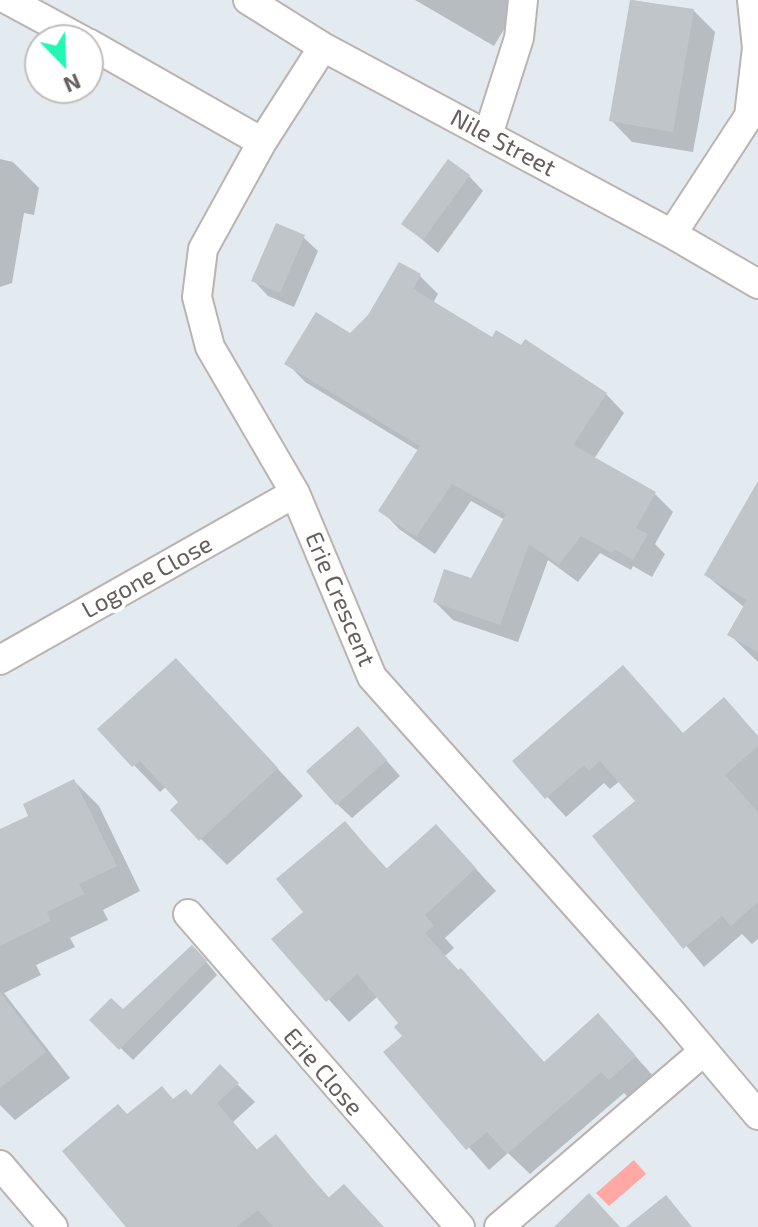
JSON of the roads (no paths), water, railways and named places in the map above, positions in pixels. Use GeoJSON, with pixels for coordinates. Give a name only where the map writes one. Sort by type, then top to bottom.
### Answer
{"type":"FeatureCollection","features":[{"type":"Feature","properties":{"kind":"street"},"geometry":{"type":"LineString","coordinates":[[8,0],[52,24]]}},
{"type":"Feature","properties":{"kind":"street","name":"Nile Street"},"geometry":{"type":"LineString","coordinates":[[248,0],[323,47],[672,234],[758,284]]}},
{"type":"Feature","properties":{"kind":"street"},"geometry":{"type":"LineString","coordinates":[[488,135],[519,38],[523,0]]}},
{"type":"Feature","properties":{"kind":"street"},"geometry":{"type":"LineString","coordinates":[[672,234],[749,116],[757,48],[752,0]]}},
{"type":"Feature","properties":{"kind":"street","name":"Erie Crescent"},"geometry":{"type":"LineString","coordinates":[[323,47],[262,142],[203,249],[197,297],[210,347],[295,493],[372,677],[758,1115]]}},
{"type":"Feature","properties":{"kind":"street"},"geometry":{"type":"LineString","coordinates":[[104,52],[262,142]]}},
{"type":"Feature","properties":{"kind":"street","name":"Logone Close"},"geometry":{"type":"LineString","coordinates":[[0,660],[295,493]]}},
{"type":"Feature","properties":{"kind":"street","name":"Erie Close"},"geometry":{"type":"LineString","coordinates":[[188,914],[460,1227]]}},
{"type":"Feature","properties":{"kind":"street"},"geometry":{"type":"LineString","coordinates":[[499,1227],[704,1051]]}},
{"type":"Feature","properties":{"kind":"street"},"geometry":{"type":"LineString","coordinates":[[0,1165],[53,1227]]}}]}
